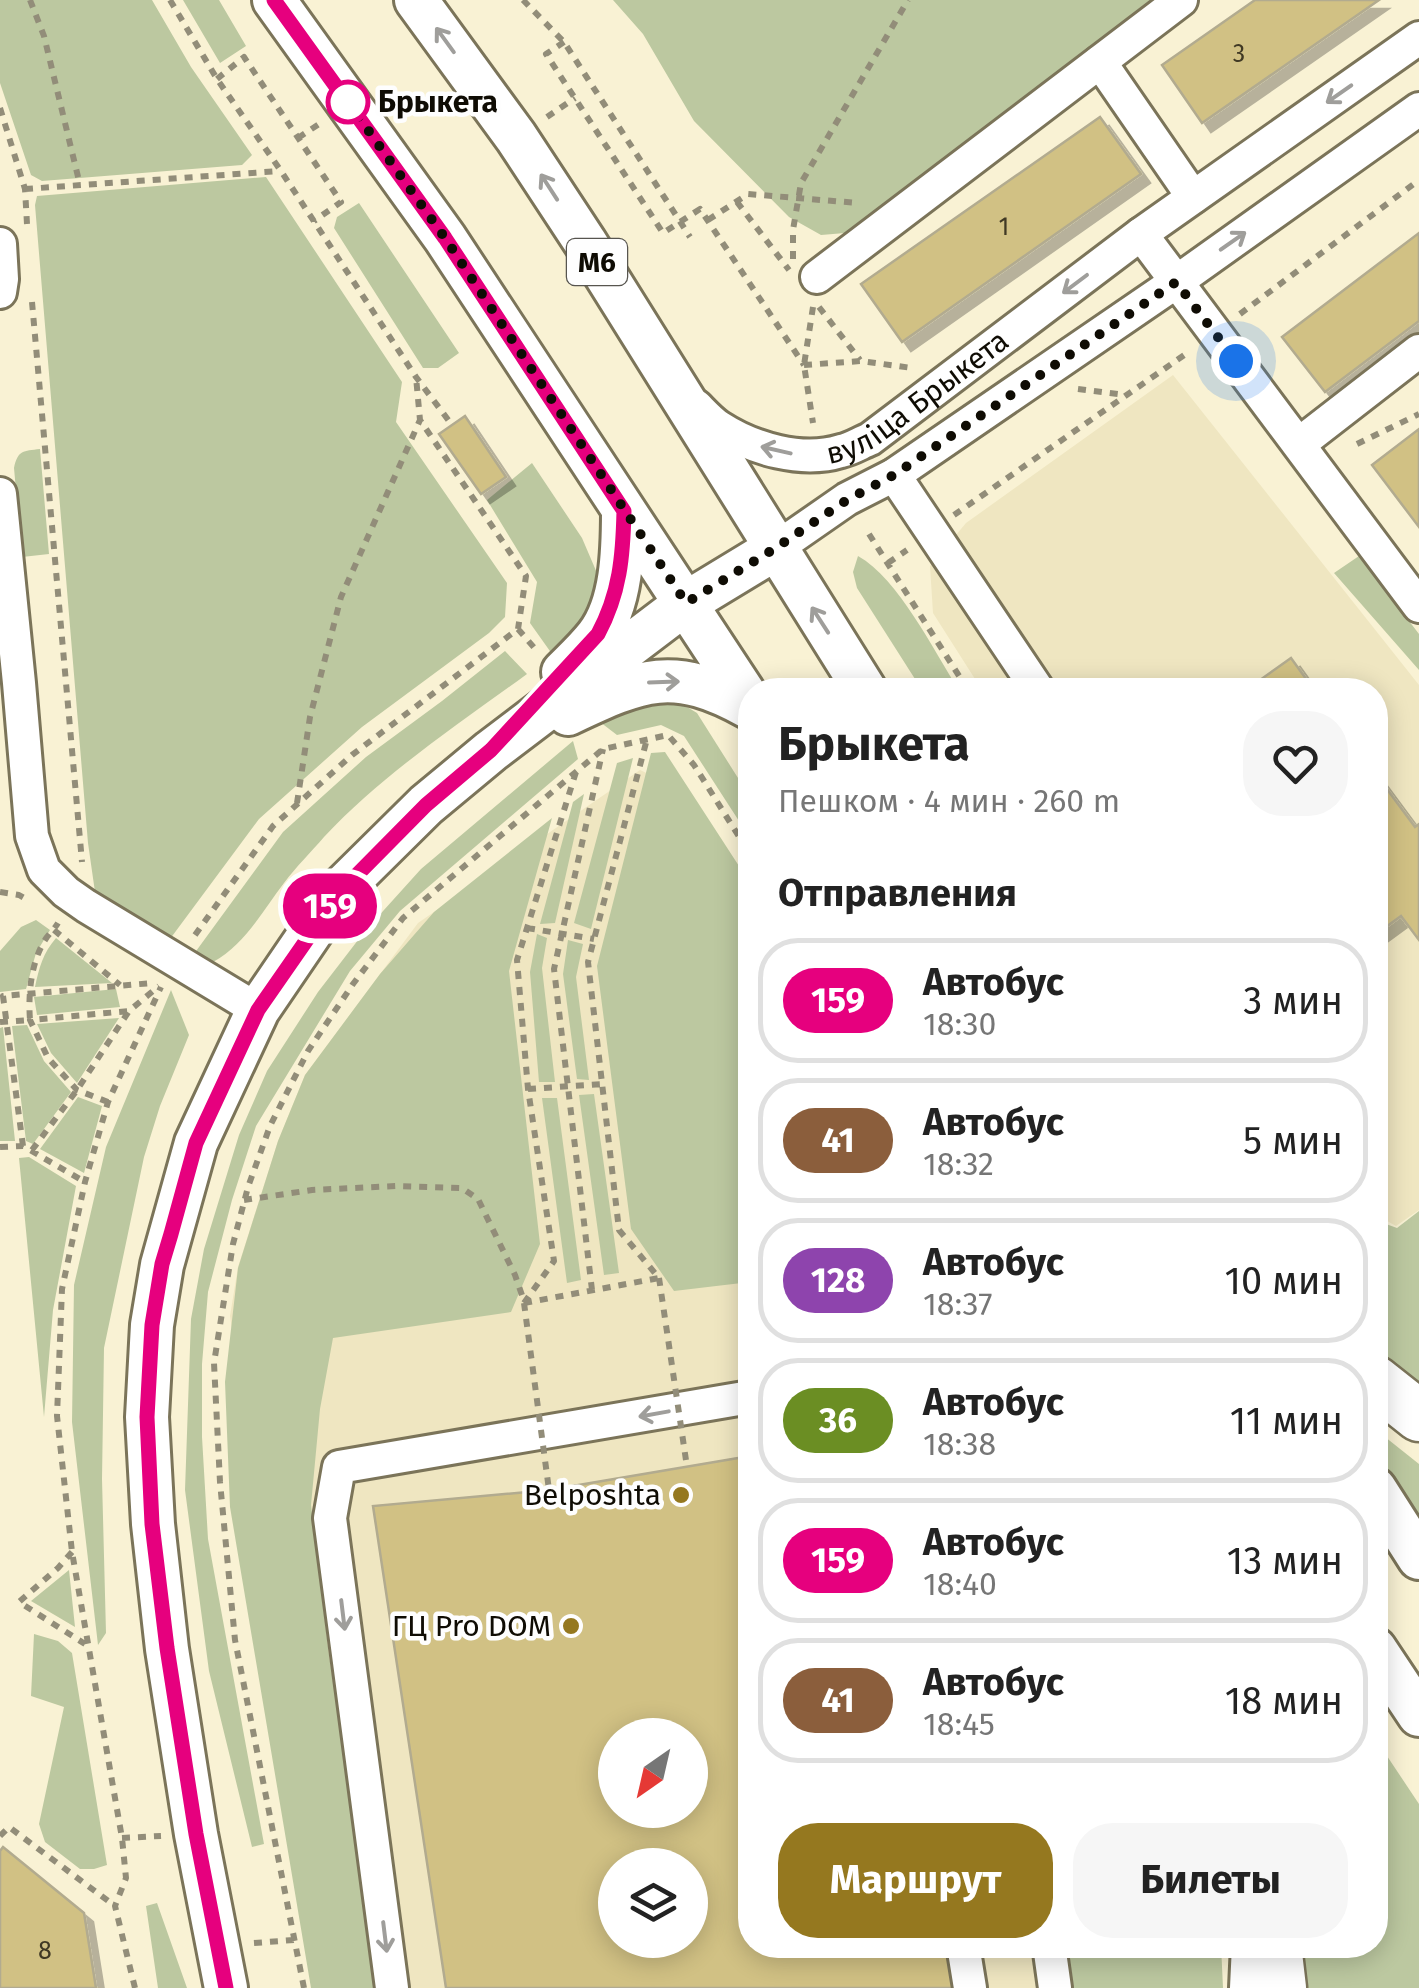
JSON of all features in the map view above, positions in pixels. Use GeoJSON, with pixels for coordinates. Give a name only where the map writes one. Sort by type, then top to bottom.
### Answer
{"type":"FeatureCollection","features":[{"type":"Feature","properties":{"kind":"highway"},"geometry":{"type":"LineString","coordinates":[[1388,1392],[1419,1416]]}},
{"type":"Feature","properties":{"kind":"highway"},"geometry":{"type":"LineString","coordinates":[[1277,1958],[1280,1988]]}},
{"type":"Feature","properties":{"kind":"main road"},"geometry":{"type":"LineString","coordinates":[[274,0],[445,238],[738,686]]}},
{"type":"Feature","properties":{"kind":"main road","name":"М6"},"geometry":{"type":"LineString","coordinates":[[416,0],[516,137],[857,678]]}},
{"type":"Feature","properties":{"kind":"main road"},"geometry":{"type":"LineString","coordinates":[[491,750],[598,634],[608,616],[622,559],[624,511]]}},
{"type":"Feature","properties":{"kind":"main road"},"geometry":{"type":"LineString","coordinates":[[226,1988],[196,1834],[167,1648],[152,1524],[147,1417],[152,1325],[167,1247],[196,1143],[258,1010],[340,892],[426,805],[491,750],[686,603],[774,549]]}},
{"type":"Feature","properties":{"kind":"main road"},"geometry":{"type":"LineString","coordinates":[[491,750],[636,684],[685,682],[738,700]]}},
{"type":"Feature","properties":{"kind":"main road"},"geometry":{"type":"LineString","coordinates":[[1388,1509],[1419,1558]]}},
{"type":"Feature","properties":{"kind":"main road"},"geometry":{"type":"LineString","coordinates":[[1388,1669],[1419,1715]]}},
{"type":"Feature","properties":{"kind":"street"},"geometry":{"type":"LineString","coordinates":[[808,284],[1181,0]]}},
{"type":"Feature","properties":{"kind":"street","name":"вуліца Брыкета"},"geometry":{"type":"LineString","coordinates":[[676,387],[718,426],[756,445],[798,456],[818,456],[842,451],[870,438],[1141,234],[1419,38]]}},
{"type":"Feature","properties":{"kind":"street"},"geometry":{"type":"LineString","coordinates":[[1100,62],[1194,197]]}},
{"type":"Feature","properties":{"kind":"street","name":"вуліца Брыкета"},"geometry":{"type":"LineString","coordinates":[[774,549],[847,500],[894,475],[1419,110]]}},
{"type":"Feature","properties":{"kind":"street"},"geometry":{"type":"LineString","coordinates":[[1141,234],[1419,606]]}},
{"type":"Feature","properties":{"kind":"street"},"geometry":{"type":"LineString","coordinates":[[14,236],[2,278],[16,290]]}},
{"type":"Feature","properties":{"kind":"street"},"geometry":{"type":"LineString","coordinates":[[1306,455],[1419,351]]}},
{"type":"Feature","properties":{"kind":"street"},"geometry":{"type":"LineString","coordinates":[[894,475],[1030,678]]}},
{"type":"Feature","properties":{"kind":"street"},"geometry":{"type":"LineString","coordinates":[[0,498],[32,836],[44,870],[66,892],[74,912],[258,1010]]}},
{"type":"Feature","properties":{"kind":"street"},"geometry":{"type":"LineString","coordinates":[[392,1988],[330,1518],[339,1467],[738,1399]]}},
{"type":"Feature","properties":{"kind":"street"},"geometry":{"type":"LineString","coordinates":[[965,1958],[970,1988]]}},
{"type":"Feature","properties":{"kind":"street"},"geometry":{"type":"LineString","coordinates":[[1052,1958],[1055,1988]]}},
{"type":"Feature","properties":{"kind":"street"},"geometry":{"type":"LineString","coordinates":[[1246,1988],[1247,1958]]}},
{"type":"Feature","properties":{"kind":"path"},"geometry":{"type":"LineString","coordinates":[[30,0],[44,36],[80,185]]}},
{"type":"Feature","properties":{"kind":"path"},"geometry":{"type":"LineString","coordinates":[[170,0],[217,78],[452,425]]}},
{"type":"Feature","properties":{"kind":"path"},"geometry":{"type":"LineString","coordinates":[[523,0],[564,42],[690,237]]}},
{"type":"Feature","properties":{"kind":"path"},"geometry":{"type":"LineString","coordinates":[[814,428],[804,365],[808,284],[793,230],[801,183],[908,0]]}},
{"type":"Feature","properties":{"kind":"path"},"geometry":{"type":"LineString","coordinates":[[564,42],[546,54],[662,232],[700,209],[804,365]]}},
{"type":"Feature","properties":{"kind":"path"},"geometry":{"type":"LineString","coordinates":[[217,78],[244,57],[340,202],[314,221]]}},
{"type":"Feature","properties":{"kind":"path"},"geometry":{"type":"LineString","coordinates":[[0,108],[25,189],[14,236]]}},
{"type":"Feature","properties":{"kind":"path"},"geometry":{"type":"LineString","coordinates":[[25,189],[281,171]]}},
{"type":"Feature","properties":{"kind":"path"},"geometry":{"type":"LineString","coordinates":[[944,521],[1215,334],[1419,180]]}},
{"type":"Feature","properties":{"kind":"path"},"geometry":{"type":"LineString","coordinates":[[708,220],[748,194],[908,208]]}},
{"type":"Feature","properties":{"kind":"path"},"geometry":{"type":"LineString","coordinates":[[16,290],[74,912],[46,938],[28,994],[30,1020],[48,1058],[76,1090],[108,1102]]}},
{"type":"Feature","properties":{"kind":"path"},"geometry":{"type":"LineString","coordinates":[[804,365],[860,362]]}},
{"type":"Feature","properties":{"kind":"path"},"geometry":{"type":"LineString","coordinates":[[416,377],[420,420],[526,576],[518,629],[539,654]]}},
{"type":"Feature","properties":{"kind":"path"},"geometry":{"type":"LineString","coordinates":[[1306,455],[1419,414]]}},
{"type":"Feature","properties":{"kind":"path"},"geometry":{"type":"LineString","coordinates":[[297,804],[310,716],[340,597],[420,420]]}},
{"type":"Feature","properties":{"kind":"path"},"geometry":{"type":"LineString","coordinates":[[869,534],[960,678]]}},
{"type":"Feature","properties":{"kind":"path"},"geometry":{"type":"LineString","coordinates":[[304,1988],[235,1640],[220,1482],[214,1363],[233,1244],[270,1126],[308,1051],[404,918],[603,748],[668,736],[694,764],[738,835]]}},
{"type":"Feature","properties":{"kind":"path"},"geometry":{"type":"LineString","coordinates":[[647,739],[588,962],[620,1230],[659,1278],[687,1467]]}},
{"type":"Feature","properties":{"kind":"path"},"geometry":{"type":"LineString","coordinates":[[592,1290],[554,970],[603,748]]}},
{"type":"Feature","properties":{"kind":"path"},"geometry":{"type":"LineString","coordinates":[[524,1302],[554,1261],[528,1089],[517,960],[577,771]]}},
{"type":"Feature","properties":{"kind":"path"},"geometry":{"type":"LineString","coordinates":[[527,928],[594,939]]}},
{"type":"Feature","properties":{"kind":"path"},"geometry":{"type":"LineString","coordinates":[[54,930],[121,986]]}},
{"type":"Feature","properties":{"kind":"path"},"geometry":{"type":"LineString","coordinates":[[23,1146],[3,1022],[3,996],[164,982],[128,1012],[32,1150]]}},
{"type":"Feature","properties":{"kind":"path"},"geometry":{"type":"LineString","coordinates":[[3,1022],[128,1012]]}},
{"type":"Feature","properties":{"kind":"path"},"geometry":{"type":"LineString","coordinates":[[528,1089],[602,1084]]}},
{"type":"Feature","properties":{"kind":"path"},"geometry":{"type":"LineString","coordinates":[[0,1147],[23,1146],[85,1182]]}},
{"type":"Feature","properties":{"kind":"path"},"geometry":{"type":"LineString","coordinates":[[244,1200],[312,1190],[396,1186],[462,1188],[478,1200],[524,1302],[549,1490]]}},
{"type":"Feature","properties":{"kind":"path"},"geometry":{"type":"LineString","coordinates":[[524,1302],[659,1278]]}},
{"type":"Feature","properties":{"kind":"path"},"geometry":{"type":"LineString","coordinates":[[72,1552],[19,1602],[86,1644],[124,1852],[126,1878],[115,1906],[136,1988]]}},
{"type":"Feature","properties":{"kind":"path"},"geometry":{"type":"LineString","coordinates":[[0,1836],[8,1826],[115,1906]]}},
{"type":"Feature","properties":{"kind":"shaded area"},"geometry":{"type":"Polygon","coordinates":[[[1173,375],[1419,685],[1419,1210],[1396,1226],[1388,1221],[1388,678],[974,678],[933,613],[930,566],[966,523],[1173,375]]]}},
{"type":"Feature","properties":{"kind":"shaded area"},"geometry":{"type":"Polygon","coordinates":[[[640,770],[681,789],[738,878],[738,1958],[1126,1958],[1131,1988],[331,1988],[230,1316],[238,1267],[278,1141],[305,1075],[418,923],[640,770]]]}},
{"type":"Feature","properties":{"kind":"green space"},"geometry":{"type":"Polygon","coordinates":[[[0,0],[152,0],[191,67],[252,155],[242,165],[42,181],[31,175],[0,83],[0,0]]]}},
{"type":"Feature","properties":{"kind":"green space"},"geometry":{"type":"Polygon","coordinates":[[[183,0],[219,0],[246,46],[220,63],[183,0]]]}},
{"type":"Feature","properties":{"kind":"green space"},"geometry":{"type":"Polygon","coordinates":[[[613,0],[1151,0],[891,205],[845,233],[821,235],[789,217],[694,121],[643,34],[613,0]]]}},
{"type":"Feature","properties":{"kind":"green space"},"geometry":{"type":"Polygon","coordinates":[[[266,177],[402,382],[396,422],[507,583],[505,617],[362,727],[259,819],[170,939],[95,892],[35,205],[37,196],[266,177]]]}},
{"type":"Feature","properties":{"kind":"green space"},"geometry":{"type":"Polygon","coordinates":[[[359,203],[459,353],[438,368],[423,368],[334,228],[337,217],[359,203]]]}},
{"type":"Feature","properties":{"kind":"green space"},"geometry":{"type":"Polygon","coordinates":[[[40,449],[49,554],[22,557],[14,468],[22,452],[40,449]]]}},
{"type":"Feature","properties":{"kind":"green space"},"geometry":{"type":"Polygon","coordinates":[[[532,463],[582,538],[597,573],[598,585],[588,614],[552,654],[530,623],[537,582],[487,500],[532,463]]]}},
{"type":"Feature","properties":{"kind":"green space"},"geometry":{"type":"Polygon","coordinates":[[[858,556],[887,581],[952,678],[914,678],[857,588],[853,572],[858,556]]]}},
{"type":"Feature","properties":{"kind":"green space"},"geometry":{"type":"Polygon","coordinates":[[[1359,556],[1419,634],[1419,670],[1334,573],[1359,556]]]}},
{"type":"Feature","properties":{"kind":"green space"},"geometry":{"type":"Polygon","coordinates":[[[505,651],[527,674],[421,751],[347,814],[293,871],[235,946],[213,962],[191,958],[283,832],[366,757],[505,651]]]}},
{"type":"Feature","properties":{"kind":"green space"},"geometry":{"type":"Polygon","coordinates":[[[674,699],[697,713],[738,778],[738,819],[684,736],[661,725],[617,735],[600,722],[621,706],[674,699]]]}},
{"type":"Feature","properties":{"kind":"green space"},"geometry":{"type":"Polygon","coordinates":[[[573,741],[578,759],[400,911],[350,971],[256,1126],[232,1200],[208,1292],[202,1364],[202,1437],[208,1539],[264,1844],[252,1847],[209,1671],[185,1490],[191,1319],[204,1249],[239,1135],[267,1071],[318,992],[365,931],[421,869],[573,741]]]}},
{"type":"Feature","properties":{"kind":"green space"},"geometry":{"type":"Polygon","coordinates":[[[665,752],[738,865],[738,1283],[674,1291],[631,1229],[597,966],[651,753],[665,752]]]}},
{"type":"Feature","properties":{"kind":"green space"},"geometry":{"type":"Polygon","coordinates":[[[633,758],[591,929],[574,923],[617,763],[633,758]]]}},
{"type":"Feature","properties":{"kind":"green space"},"geometry":{"type":"Polygon","coordinates":[[[584,794],[555,923],[540,924],[573,802],[584,794]]]}},
{"type":"Feature","properties":{"kind":"green space"},"geometry":{"type":"Polygon","coordinates":[[[552,818],[509,971],[540,1244],[511,1312],[333,1338],[320,1409],[311,1505],[329,1655],[380,1988],[311,1988],[230,1507],[225,1382],[238,1268],[278,1141],[305,1075],[380,974],[434,912],[552,818]]]}},
{"type":"Feature","properties":{"kind":"green space"},"geometry":{"type":"Polygon","coordinates":[[[36,920],[50,930],[36,953],[26,989],[0,992],[0,951],[21,927],[36,920]]]}},
{"type":"Feature","properties":{"kind":"green space"},"geometry":{"type":"Polygon","coordinates":[[[537,934],[547,938],[542,968],[555,1082],[539,1082],[530,972],[537,934]]]}},
{"type":"Feature","properties":{"kind":"green space"},"geometry":{"type":"Polygon","coordinates":[[[56,938],[112,983],[35,987],[42,961],[56,938]]]}},
{"type":"Feature","properties":{"kind":"green space"},"geometry":{"type":"Polygon","coordinates":[[[568,940],[583,944],[576,977],[589,1080],[577,1079],[563,974],[568,940]]]}},
{"type":"Feature","properties":{"kind":"green space"},"geometry":{"type":"Polygon","coordinates":[[[116,989],[120,1007],[37,1015],[34,997],[116,989]]]}},
{"type":"Feature","properties":{"kind":"green space"},"geometry":{"type":"Polygon","coordinates":[[[171,990],[189,1035],[144,1157],[104,1348],[106,1633],[98,1645],[72,1422],[74,1285],[106,1147],[171,990]]]}},
{"type":"Feature","properties":{"kind":"green space"},"geometry":{"type":"Polygon","coordinates":[[[119,1018],[77,1083],[51,1053],[37,1024],[119,1018]]]}},
{"type":"Feature","properties":{"kind":"green space"},"geometry":{"type":"Polygon","coordinates":[[[27,1025],[44,1061],[71,1092],[33,1144],[26,1141],[12,1026],[27,1025]]]}},
{"type":"Feature","properties":{"kind":"green space"},"geometry":{"type":"Polygon","coordinates":[[[3,1027],[15,1141],[0,1141],[3,1027]]]}},
{"type":"Feature","properties":{"kind":"green space"},"geometry":{"type":"Polygon","coordinates":[[[594,1094],[619,1273],[604,1275],[579,1095],[594,1094]]]}},
{"type":"Feature","properties":{"kind":"green space"},"geometry":{"type":"Polygon","coordinates":[[[78,1097],[102,1106],[84,1173],[40,1149],[78,1097]]]}},
{"type":"Feature","properties":{"kind":"green space"},"geometry":{"type":"Polygon","coordinates":[[[542,1098],[557,1098],[581,1280],[567,1283],[542,1098]]]}},
{"type":"Feature","properties":{"kind":"green space"},"geometry":{"type":"Polygon","coordinates":[[[29,1157],[76,1186],[53,1310],[44,1417],[19,1158],[29,1157]]]}},
{"type":"Feature","properties":{"kind":"green space"},"geometry":{"type":"Polygon","coordinates":[[[1419,1211],[1419,1394],[1388,1369],[1388,1225],[1397,1228],[1419,1211]]]}},
{"type":"Feature","properties":{"kind":"green space"},"geometry":{"type":"Polygon","coordinates":[[[1388,1439],[1419,1464],[1419,1522],[1388,1475],[1388,1439]]]}},
{"type":"Feature","properties":{"kind":"green space"},"geometry":{"type":"Polygon","coordinates":[[[69,1570],[75,1627],[31,1601],[69,1570]]]}},
{"type":"Feature","properties":{"kind":"green space"},"geometry":{"type":"Polygon","coordinates":[[[34,1634],[58,1641],[72,1653],[107,1865],[94,1869],[80,1869],[45,1842],[39,1824],[64,1707],[31,1696],[34,1634]]]}},
{"type":"Feature","properties":{"kind":"green space"},"geometry":{"type":"Polygon","coordinates":[[[1388,1758],[1419,1804],[1419,1988],[1298,1988],[1295,1958],[1388,1958],[1388,1758]]]}},
{"type":"Feature","properties":{"kind":"green space"},"geometry":{"type":"Polygon","coordinates":[[[157,1903],[187,1988],[158,1988],[146,1906],[157,1903]]]}},
{"type":"Feature","properties":{"kind":"green space"},"geometry":{"type":"Polygon","coordinates":[[[1068,1958],[1222,1958],[1223,1988],[1072,1988],[1068,1958]]]}},
{"type":"Feature","properties":{"kind":"building"},"geometry":{"type":"Polygon","coordinates":[[[1255,0],[1379,0],[1202,123],[1162,65],[1255,0]]]}},
{"type":"Feature","properties":{"kind":"building"},"geometry":{"type":"Polygon","coordinates":[[[1100,117],[1141,174],[902,342],[861,284],[1100,117]]]}},
{"type":"Feature","properties":{"kind":"building"},"geometry":{"type":"Polygon","coordinates":[[[1419,233],[1419,321],[1325,392],[1282,337],[1419,233]]]}},
{"type":"Feature","properties":{"kind":"building"},"geometry":{"type":"Polygon","coordinates":[[[465,416],[506,477],[481,494],[439,434],[465,416]]]}},
{"type":"Feature","properties":{"kind":"building"},"geometry":{"type":"Polygon","coordinates":[[[1419,429],[1419,527],[1372,465],[1419,429]]]}},
{"type":"Feature","properties":{"kind":"building"},"geometry":{"type":"Polygon","coordinates":[[[1291,658],[1305,678],[1263,678],[1291,658]]]}},
{"type":"Feature","properties":{"kind":"building"},"geometry":{"type":"Polygon","coordinates":[[[1388,791],[1415,827],[1419,824],[1419,940],[1401,916],[1388,926],[1388,791]]]}},
{"type":"Feature","properties":{"kind":"building","name":"ГЦ Pro DOM"},"geometry":{"type":"Polygon","coordinates":[[[738,1458],[738,1958],[955,1958],[960,1988],[446,1988],[373,1506],[549,1490],[738,1458]]]}},
{"type":"Feature","properties":{"kind":"building"},"geometry":{"type":"Polygon","coordinates":[[[3,1847],[84,1913],[96,1988],[0,1988],[3,1847]]]}},
{"type":"Feature","properties":{"kind":"bus line","name":"159"},"geometry":{"type":"LineString","coordinates":[[226,1988],[196,1834],[152,1524],[147,1417],[152,1325],[162,1264],[196,1143],[258,1010],[340,892],[426,805],[491,750],[598,634],[608,616],[622,559],[624,511],[445,238],[274,0]]}},
{"type":"Feature","properties":{"kind":"place","name":"Брыкета"},"geometry":{"type":"Point","coordinates":[348,102]}},
{"type":"Feature","properties":{"kind":"place","name":"Belposhta"},"geometry":{"type":"Point","coordinates":[681,1495]}},
{"type":"Feature","properties":{"kind":"place","name":"ГЦ Pro DOM"},"geometry":{"type":"Point","coordinates":[571,1626]}},
{"type":"Feature","properties":{"kind":"route"},"geometry":{"type":"LineString","coordinates":[[348,102],[445,238],[686,603],[847,500],[894,475],[1176,282],[1236,361]]}}]}
